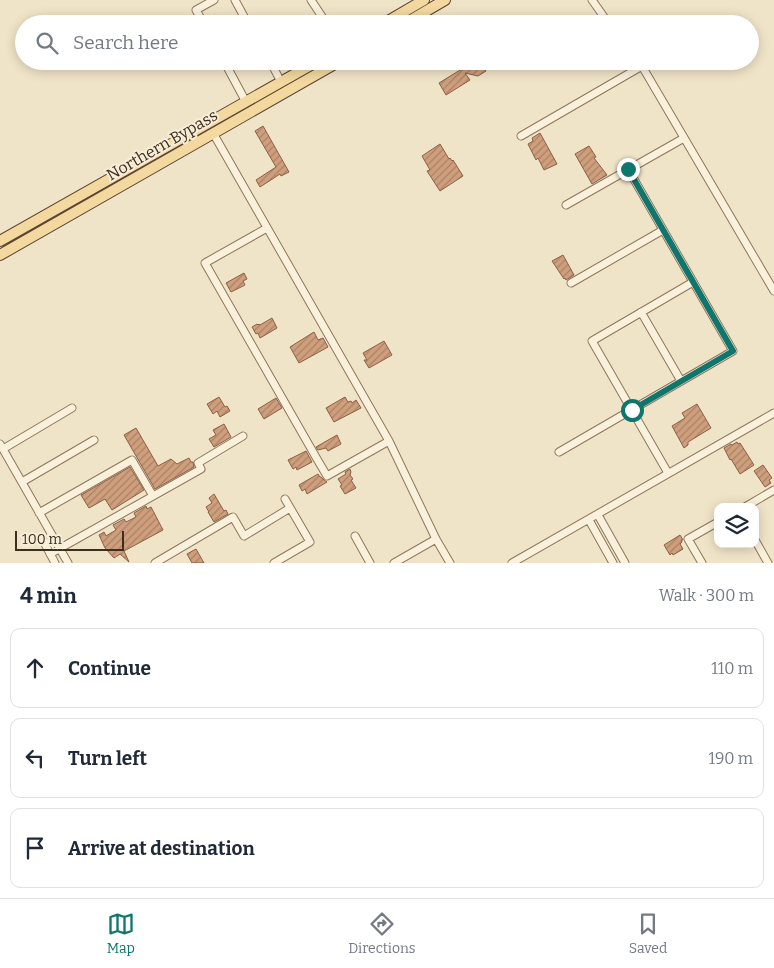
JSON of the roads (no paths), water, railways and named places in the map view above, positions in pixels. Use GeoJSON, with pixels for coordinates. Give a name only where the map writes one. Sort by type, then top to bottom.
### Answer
{"type":"FeatureCollection","features":[{"type":"Feature","properties":{"kind":"main road"},"geometry":{"type":"LineString","coordinates":[[398,15],[424,0]]}},
{"type":"Feature","properties":{"kind":"main road"},"geometry":{"type":"LineString","coordinates":[[416,15],[433,3],[445,0]]}},
{"type":"Feature","properties":{"kind":"main road","name":"Northern Bypass"},"geometry":{"type":"LineString","coordinates":[[0,241],[302,70]]}},
{"type":"Feature","properties":{"kind":"main road","name":"Northern Bypass"},"geometry":{"type":"LineString","coordinates":[[0,255],[324,70]]}},
{"type":"Feature","properties":{"kind":"street"},"geometry":{"type":"LineString","coordinates":[[199,15],[196,10],[214,0]]}},
{"type":"Feature","properties":{"kind":"street"},"geometry":{"type":"LineString","coordinates":[[235,0],[243,15]]}},
{"type":"Feature","properties":{"kind":"street"},"geometry":{"type":"LineString","coordinates":[[311,0],[321,15]]}},
{"type":"Feature","properties":{"kind":"street"},"geometry":{"type":"LineString","coordinates":[[592,0],[602,15]]}},
{"type":"Feature","properties":{"kind":"street"},"geometry":{"type":"LineString","coordinates":[[229,70],[246,102]]}},
{"type":"Feature","properties":{"kind":"street"},"geometry":{"type":"LineString","coordinates":[[275,70],[281,82]]}},
{"type":"Feature","properties":{"kind":"street"},"geometry":{"type":"LineString","coordinates":[[521,136],[631,70]]}},
{"type":"Feature","properties":{"kind":"street"},"geometry":{"type":"LineString","coordinates":[[644,70],[774,291]]}},
{"type":"Feature","properties":{"kind":"street"},"geometry":{"type":"LineString","coordinates":[[213,133],[389,441],[436,539],[450,563]]}},
{"type":"Feature","properties":{"kind":"street"},"geometry":{"type":"LineString","coordinates":[[566,205],[684,138]]}},
{"type":"Feature","properties":{"kind":"street"},"geometry":{"type":"LineString","coordinates":[[559,452],[733,351],[628,169]]}},
{"type":"Feature","properties":{"kind":"street"},"geometry":{"type":"LineString","coordinates":[[267,228],[206,262],[327,476],[389,441]]}},
{"type":"Feature","properties":{"kind":"street"},"geometry":{"type":"LineString","coordinates":[[570,283],[663,230]]}},
{"type":"Feature","properties":{"kind":"street"},"geometry":{"type":"LineString","coordinates":[[668,473],[592,341],[693,282]]}},
{"type":"Feature","properties":{"kind":"street"},"geometry":{"type":"LineString","coordinates":[[641,312],[681,381]]}},
{"type":"Feature","properties":{"kind":"street"},"geometry":{"type":"LineString","coordinates":[[68,563],[1,446],[72,408]]}},
{"type":"Feature","properties":{"kind":"street"},"geometry":{"type":"LineString","coordinates":[[512,563],[772,414],[774,423]]}},
{"type":"Feature","properties":{"kind":"street"},"geometry":{"type":"LineString","coordinates":[[50,554],[201,468],[198,463],[243,436]]}},
{"type":"Feature","properties":{"kind":"street"},"geometry":{"type":"LineString","coordinates":[[22,482],[94,440]]}},
{"type":"Feature","properties":{"kind":"street"},"geometry":{"type":"LineString","coordinates":[[39,512],[132,460],[152,496]]}},
{"type":"Feature","properties":{"kind":"street"},"geometry":{"type":"LineString","coordinates":[[752,503],[774,490]]}},
{"type":"Feature","properties":{"kind":"street"},"geometry":{"type":"LineString","coordinates":[[274,563],[310,542],[285,500]]}},
{"type":"Feature","properties":{"kind":"street"},"geometry":{"type":"LineString","coordinates":[[155,563],[233,517],[244,536],[290,508]]}},
{"type":"Feature","properties":{"kind":"street"},"geometry":{"type":"LineString","coordinates":[[598,514],[625,563]]}},
{"type":"Feature","properties":{"kind":"street"},"geometry":{"type":"LineString","coordinates":[[588,520],[613,563]]}},
{"type":"Feature","properties":{"kind":"street"},"geometry":{"type":"LineString","coordinates":[[702,563],[688,539],[714,524]]}},
{"type":"Feature","properties":{"kind":"street"},"geometry":{"type":"LineString","coordinates":[[355,536],[370,563]]}},
{"type":"Feature","properties":{"kind":"street"},"geometry":{"type":"LineString","coordinates":[[54,539],[45,544],[55,563]]}},
{"type":"Feature","properties":{"kind":"street"},"geometry":{"type":"LineString","coordinates":[[394,563],[436,539]]}},
{"type":"Feature","properties":{"kind":"street"},"geometry":{"type":"LineString","coordinates":[[759,547],[768,563]]}}]}
